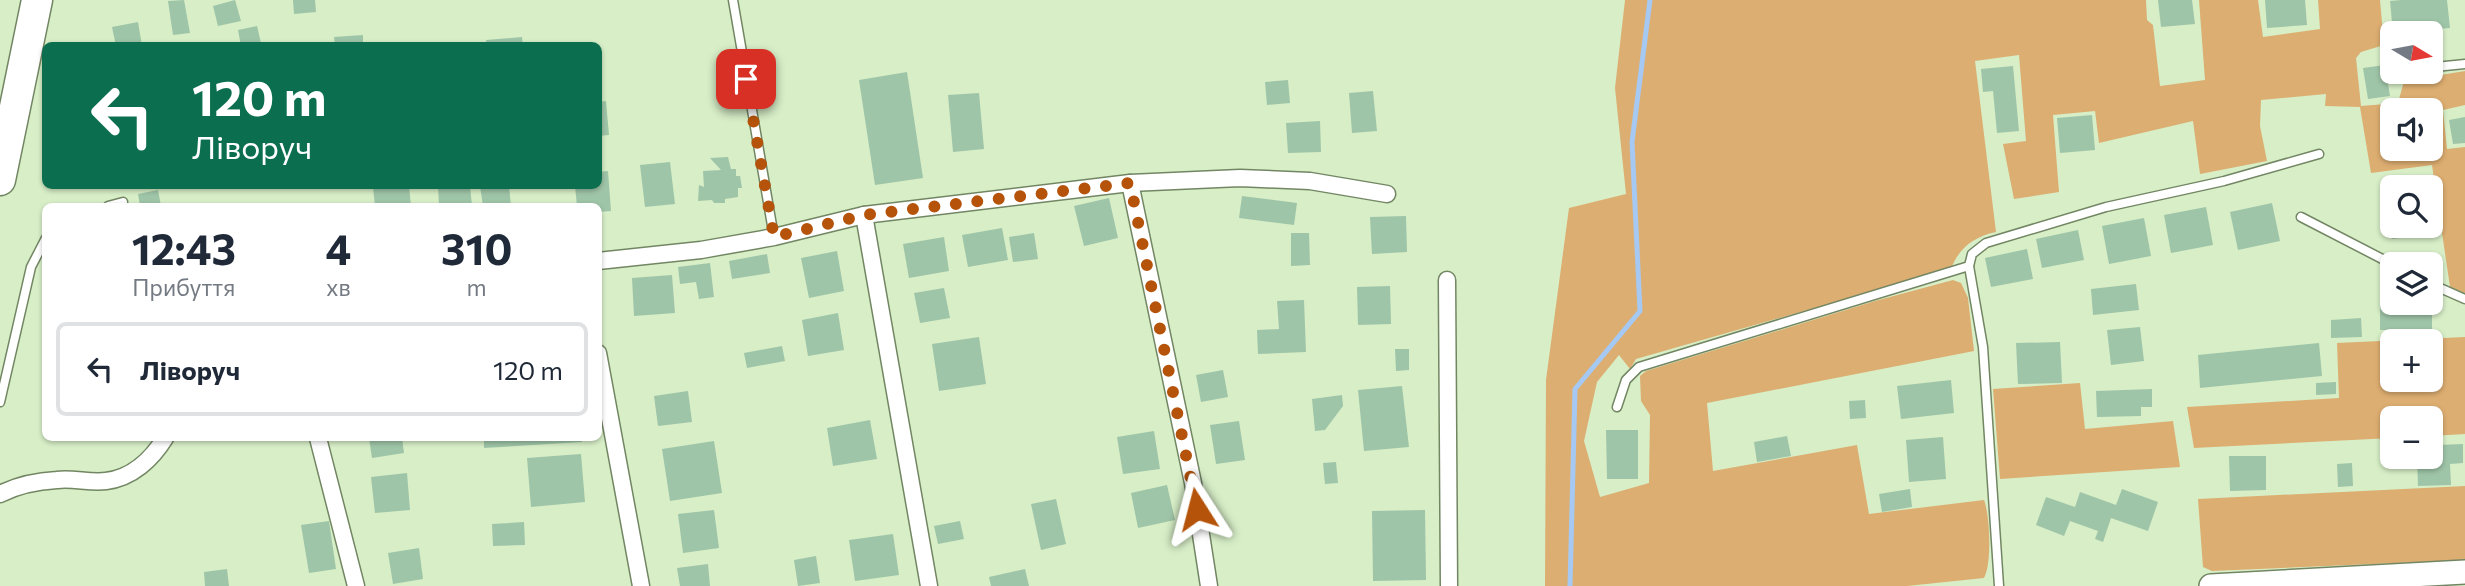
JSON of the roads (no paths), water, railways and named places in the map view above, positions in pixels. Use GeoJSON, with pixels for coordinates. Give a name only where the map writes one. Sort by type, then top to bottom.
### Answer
{"type":"FeatureCollection","features":[{"type":"Feature","properties":{"kind":"highway"},"geometry":{"type":"LineString","coordinates":[[0,180],[37,0]]}},
{"type":"Feature","properties":{"kind":"street"},"geometry":{"type":"LineString","coordinates":[[602,261],[701,250],[774,237],[864,215],[1130,183],[1240,178],[1310,181],[1387,194]]}},
{"type":"Feature","properties":{"kind":"street"},"geometry":{"type":"LineString","coordinates":[[1130,183],[1194,483],[1209,586]]}},
{"type":"Feature","properties":{"kind":"street"},"geometry":{"type":"LineString","coordinates":[[864,215],[929,586]]}},
{"type":"Feature","properties":{"kind":"street"},"geometry":{"type":"LineString","coordinates":[[1447,280],[1449,586]]}},
{"type":"Feature","properties":{"kind":"street"},"geometry":{"type":"LineString","coordinates":[[602,375],[641,586]]}},
{"type":"Feature","properties":{"kind":"street"},"geometry":{"type":"LineString","coordinates":[[0,494],[12,488],[59,479],[105,481],[125,476],[156,453],[163,441]]}},
{"type":"Feature","properties":{"kind":"street"},"geometry":{"type":"LineString","coordinates":[[319,441],[356,586]]}},
{"type":"Feature","properties":{"kind":"street"},"geometry":{"type":"LineString","coordinates":[[2211,586],[2465,572]]}},
{"type":"Feature","properties":{"kind":"lane"},"geometry":{"type":"LineString","coordinates":[[733,0],[774,237]]}},
{"type":"Feature","properties":{"kind":"lane"},"geometry":{"type":"LineString","coordinates":[[2443,66],[2465,64]]}},
{"type":"Feature","properties":{"kind":"lane"},"geometry":{"type":"LineString","coordinates":[[1999,586],[1983,347],[1969,266],[1972,254],[1986,243],[2106,207],[2224,181],[2319,154]]}},
{"type":"Feature","properties":{"kind":"lane"},"geometry":{"type":"LineString","coordinates":[[2301,218],[2380,258]]}},
{"type":"Feature","properties":{"kind":"lane"},"geometry":{"type":"LineString","coordinates":[[0,402],[31,267],[42,246]]}},
{"type":"Feature","properties":{"kind":"lane"},"geometry":{"type":"LineString","coordinates":[[1617,407],[1626,380],[1639,367],[1969,266]]}},
{"type":"Feature","properties":{"kind":"lane"},"geometry":{"type":"LineString","coordinates":[[2443,289],[2465,299]]}},
{"type":"Feature","properties":{"kind":"waterway"},"geometry":{"type":"LineString","coordinates":[[1570,586],[1575,389],[1640,311],[1632,142],[1650,0]]}}]}
